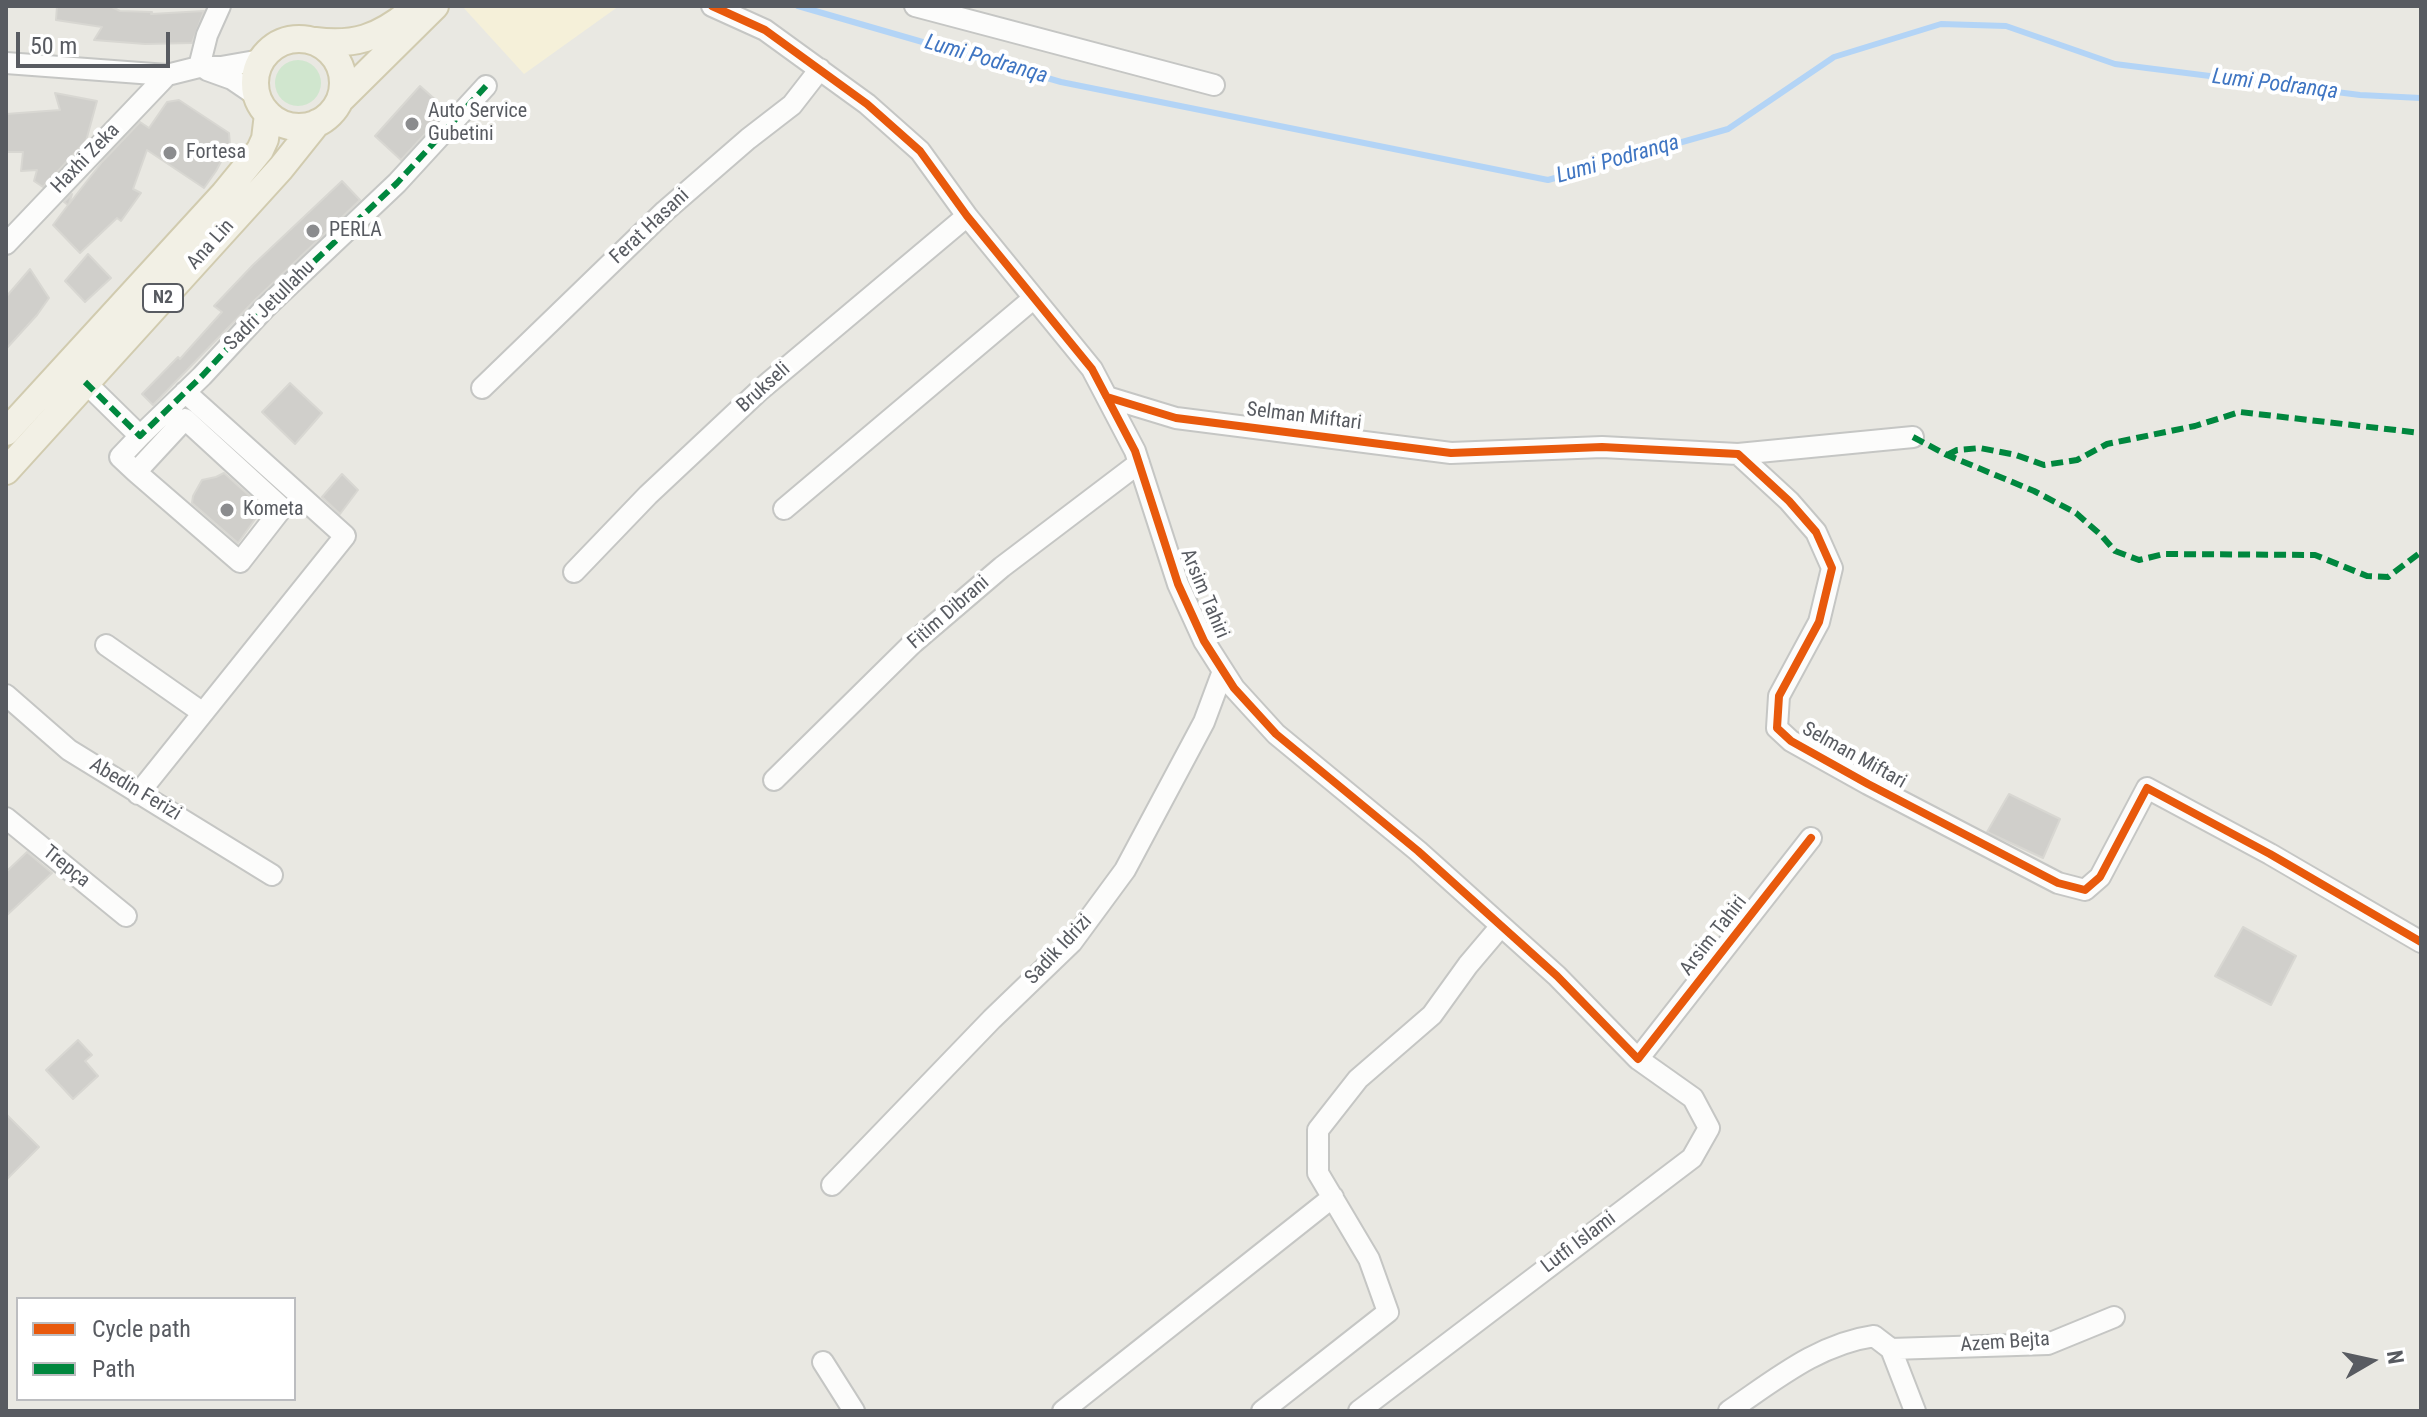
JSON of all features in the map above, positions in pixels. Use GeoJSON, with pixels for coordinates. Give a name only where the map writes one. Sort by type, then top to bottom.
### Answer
{"type":"FeatureCollection","features":[{"type":"Feature","properties":{"kind":"main road"},"geometry":{"type":"LineString","coordinates":[[261,60],[267,52],[285,41],[305,38],[340,44],[365,39],[388,30],[418,6]]}},
{"type":"Feature","properties":{"kind":"main road","name":"N2"},"geometry":{"type":"LineString","coordinates":[[317,123],[327,117],[341,99],[435,6]]}},
{"type":"Feature","properties":{"kind":"main road"},"geometry":{"type":"LineString","coordinates":[[315,41],[338,60],[343,79],[341,99]]}},
{"type":"Feature","properties":{"kind":"main road","name":"N2"},"geometry":{"type":"LineString","coordinates":[[261,60],[255,78],[263,105]]}},
{"type":"Feature","properties":{"kind":"main road"},"geometry":{"type":"LineString","coordinates":[[263,105],[291,126],[317,123]]}},
{"type":"Feature","properties":{"kind":"main road","name":"Ana Lin"},"geometry":{"type":"LineString","coordinates":[[6,432],[224,194],[260,150],[265,139],[263,105]]}},
{"type":"Feature","properties":{"kind":"main road","name":"Ana Lin"},"geometry":{"type":"LineString","coordinates":[[6,471],[253,199],[317,123]]}},
{"type":"Feature","properties":{"kind":"street"},"geometry":{"type":"LineString","coordinates":[[199,67],[207,35],[220,6]]}},
{"type":"Feature","properties":{"kind":"street","name":"Arsim Tahiri"},"geometry":{"type":"LineString","coordinates":[[712,6],[765,30],[867,104],[920,151],[967,216],[1092,369],[1135,451],[1178,584],[1204,641],[1234,688],[1276,734],[1418,851],[1557,976],[1638,1059],[1811,838]]}},
{"type":"Feature","properties":{"kind":"street"},"geometry":{"type":"LineString","coordinates":[[915,6],[1214,85]]}},
{"type":"Feature","properties":{"kind":"street"},"geometry":{"type":"LineString","coordinates":[[6,63],[167,75],[199,67],[221,67],[261,60]]}},
{"type":"Feature","properties":{"kind":"street"},"geometry":{"type":"LineString","coordinates":[[199,67],[232,79],[263,105]]}},
{"type":"Feature","properties":{"kind":"street","name":"Ferat Hasani"},"geometry":{"type":"LineString","coordinates":[[482,388],[665,211],[792,105],[820,69]]}},
{"type":"Feature","properties":{"kind":"street","name":"Haxhi Zeka"},"geometry":{"type":"LineString","coordinates":[[6,244],[167,75]]}},
{"type":"Feature","properties":{"kind":"street","name":"Sadri Jetullahu"},"geometry":{"type":"LineString","coordinates":[[140,436],[265,308],[397,183],[486,86]]}},
{"type":"Feature","properties":{"kind":"street","name":"Brukseli"},"geometry":{"type":"LineString","coordinates":[[574,572],[648,495],[760,390],[967,216]]}},
{"type":"Feature","properties":{"kind":"street"},"geometry":{"type":"LineString","coordinates":[[784,509],[1034,298]]}},
{"type":"Feature","properties":{"kind":"street"},"geometry":{"type":"LineString","coordinates":[[85,382],[140,436],[120,457],[136,472],[240,562],[282,508],[185,419],[136,472]]}},
{"type":"Feature","properties":{"kind":"street"},"geometry":{"type":"LineString","coordinates":[[138,794],[345,536],[185,392]]}},
{"type":"Feature","properties":{"kind":"street","name":"Selman Miftari"},"geometry":{"type":"LineString","coordinates":[[1107,397],[1176,418],[1451,453],[1602,447],[1738,454],[1913,437]]}},
{"type":"Feature","properties":{"kind":"street","name":"Selman Miftari"},"geometry":{"type":"LineString","coordinates":[[1738,454],[1789,501],[1816,532],[1832,568],[1819,622],[1779,696],[1777,728],[1791,741],[2058,883],[2085,890],[2100,877],[2147,788],[2270,854],[2421,942]]}},
{"type":"Feature","properties":{"kind":"street","name":"Fitim Dibrani"},"geometry":{"type":"LineString","coordinates":[[774,780],[913,643],[1002,567],[1139,463]]}},
{"type":"Feature","properties":{"kind":"street"},"geometry":{"type":"LineString","coordinates":[[106,645],[203,713]]}},
{"type":"Feature","properties":{"kind":"street","name":"Sadik Idrizi"},"geometry":{"type":"LineString","coordinates":[[832,1185],[992,1019],[1072,942],[1125,870],[1204,722],[1223,671]]}},
{"type":"Feature","properties":{"kind":"street","name":"Abedin Ferizi"},"geometry":{"type":"LineString","coordinates":[[6,695],[69,750],[272,875]]}},
{"type":"Feature","properties":{"kind":"street","name":"Trepça"},"geometry":{"type":"LineString","coordinates":[[6,818],[126,916]]}},
{"type":"Feature","properties":{"kind":"street"},"geometry":{"type":"LineString","coordinates":[[1262,1411],[1388,1312],[1369,1259],[1318,1173],[1318,1130],[1358,1079],[1432,1015],[1501,926]]}},
{"type":"Feature","properties":{"kind":"street","name":"Lutfi Islami"},"geometry":{"type":"LineString","coordinates":[[1359,1411],[1692,1158],[1709,1128],[1693,1098],[1638,1059]]}},
{"type":"Feature","properties":{"kind":"street"},"geometry":{"type":"LineString","coordinates":[[1063,1411],[1333,1197]]}},
{"type":"Feature","properties":{"kind":"street","name":"Azem Bejta"},"geometry":{"type":"LineString","coordinates":[[1729,1411],[1809,1358],[1846,1340],[1874,1336],[1891,1349],[2048,1344],[2114,1317]]}},
{"type":"Feature","properties":{"kind":"street"},"geometry":{"type":"LineString","coordinates":[[1891,1349],[1915,1411]]}},
{"type":"Feature","properties":{"kind":"street"},"geometry":{"type":"LineString","coordinates":[[823,1362],[854,1411]]}},
{"type":"Feature","properties":{"kind":"shaded area"},"geometry":{"type":"Polygon","coordinates":[[[462,6],[619,6],[524,74],[462,6]]]}},
{"type":"Feature","properties":{"kind":"green space"},"geometry":{"type":"Polygon","coordinates":[[[298,60],[314,67],[321,83],[314,99],[298,106],[282,99],[275,83],[282,67],[298,60]]]}},
{"type":"Feature","properties":{"kind":"building"},"geometry":{"type":"Polygon","coordinates":[[[57,6],[110,6],[120,11],[151,14],[204,11],[192,43],[145,44],[94,40],[102,27],[56,20],[57,6]]]}},
{"type":"Feature","properties":{"kind":"building","name":"Auto Service Gubetini"},"geometry":{"type":"Polygon","coordinates":[[[420,86],[447,110],[401,160],[375,136],[420,86]]]}},
{"type":"Feature","properties":{"kind":"building"},"geometry":{"type":"Polygon","coordinates":[[[55,93],[97,101],[86,141],[43,187],[34,181],[37,170],[21,171],[23,152],[6,152],[6,114],[60,110],[55,93]]]}},
{"type":"Feature","properties":{"kind":"building"},"geometry":{"type":"Polygon","coordinates":[[[179,100],[229,133],[230,145],[216,171],[204,188],[147,150],[133,189],[141,193],[121,221],[117,218],[80,253],[53,225],[68,205],[64,202],[72,194],[69,204],[102,162],[140,122],[149,128],[167,102],[179,100]]]}},
{"type":"Feature","properties":{"kind":"building"},"geometry":{"type":"Polygon","coordinates":[[[342,181],[360,200],[256,299],[153,405],[142,394],[178,357],[180,359],[222,312],[214,306],[342,181]]]}},
{"type":"Feature","properties":{"kind":"building"},"geometry":{"type":"Polygon","coordinates":[[[88,254],[111,278],[85,302],[65,281],[88,254]]]}},
{"type":"Feature","properties":{"kind":"building"},"geometry":{"type":"Polygon","coordinates":[[[30,269],[49,298],[6,349],[6,297],[30,269]]]}},
{"type":"Feature","properties":{"kind":"building"},"geometry":{"type":"Polygon","coordinates":[[[290,383],[322,413],[295,444],[262,412],[290,383]]]}},
{"type":"Feature","properties":{"kind":"building","name":"Kometa"},"geometry":{"type":"Polygon","coordinates":[[[224,473],[263,508],[238,543],[192,503],[202,480],[224,473]]]}},
{"type":"Feature","properties":{"kind":"building"},"geometry":{"type":"Polygon","coordinates":[[[342,474],[358,490],[340,514],[322,497],[342,474]]]}},
{"type":"Feature","properties":{"kind":"building"},"geometry":{"type":"Polygon","coordinates":[[[2009,794],[2060,819],[2043,858],[1987,832],[2009,794]]]}},
{"type":"Feature","properties":{"kind":"building"},"geometry":{"type":"Polygon","coordinates":[[[27,852],[52,873],[6,916],[6,872],[27,852]]]}},
{"type":"Feature","properties":{"kind":"building"},"geometry":{"type":"Polygon","coordinates":[[[2243,927],[2296,956],[2271,1005],[2215,976],[2243,927]]]}},
{"type":"Feature","properties":{"kind":"building"},"geometry":{"type":"Polygon","coordinates":[[[78,1040],[92,1055],[85,1061],[98,1076],[73,1099],[46,1070],[78,1040]]]}},
{"type":"Feature","properties":{"kind":"building"},"geometry":{"type":"Polygon","coordinates":[[[6,1114],[39,1147],[6,1180],[6,1114]]]}},
{"type":"Feature","properties":{"kind":"waterway","name":"Lumi Podranqa"},"geometry":{"type":"LineString","coordinates":[[798,6],[1061,82],[1548,180],[1728,129],[1834,57],[1941,24],[2006,26],[2115,64],[2360,95],[2421,98]]}},
{"type":"Feature","properties":{"kind":"marked path"},"geometry":{"type":"LineString","coordinates":[[85,382],[140,436],[202,376],[265,308],[397,183],[486,86]]}},
{"type":"Feature","properties":{"kind":"marked path"},"geometry":{"type":"LineString","coordinates":[[1947,455],[1957,450],[1980,448],[2016,455],[2044,465],[2077,460],[2107,444],[2195,426],[2240,412],[2421,433]]}},
{"type":"Feature","properties":{"kind":"marked path"},"geometry":{"type":"LineString","coordinates":[[1913,437],[2076,513],[2115,551],[2139,560],[2164,554],[2315,555],[2367,576],[2388,577],[2421,552]]}},
{"type":"Feature","properties":{"kind":"cycle path"},"geometry":{"type":"LineString","coordinates":[[712,6],[765,30],[867,104],[920,151],[967,216],[1092,369],[1135,451],[1178,584],[1204,641],[1234,688],[1276,734],[1418,851],[1557,976],[1638,1059],[1811,838]]}},
{"type":"Feature","properties":{"kind":"cycle path"},"geometry":{"type":"LineString","coordinates":[[1107,397],[1176,418],[1451,453],[1602,447],[1738,454],[1789,501],[1816,532],[1832,568],[1819,622],[1779,696],[1777,728],[1791,741],[2058,883],[2085,890],[2100,877],[2147,788],[2270,854],[2421,942]]}},
{"type":"Feature","properties":{"kind":"place","name":"Auto Service Gubetini"},"geometry":{"type":"Point","coordinates":[412,124]}},
{"type":"Feature","properties":{"kind":"place","name":"Fortesa"},"geometry":{"type":"Point","coordinates":[170,153]}},
{"type":"Feature","properties":{"kind":"place","name":"PERLA"},"geometry":{"type":"Point","coordinates":[313,231]}},
{"type":"Feature","properties":{"kind":"place","name":"Kometa"},"geometry":{"type":"Point","coordinates":[227,510]}}]}
